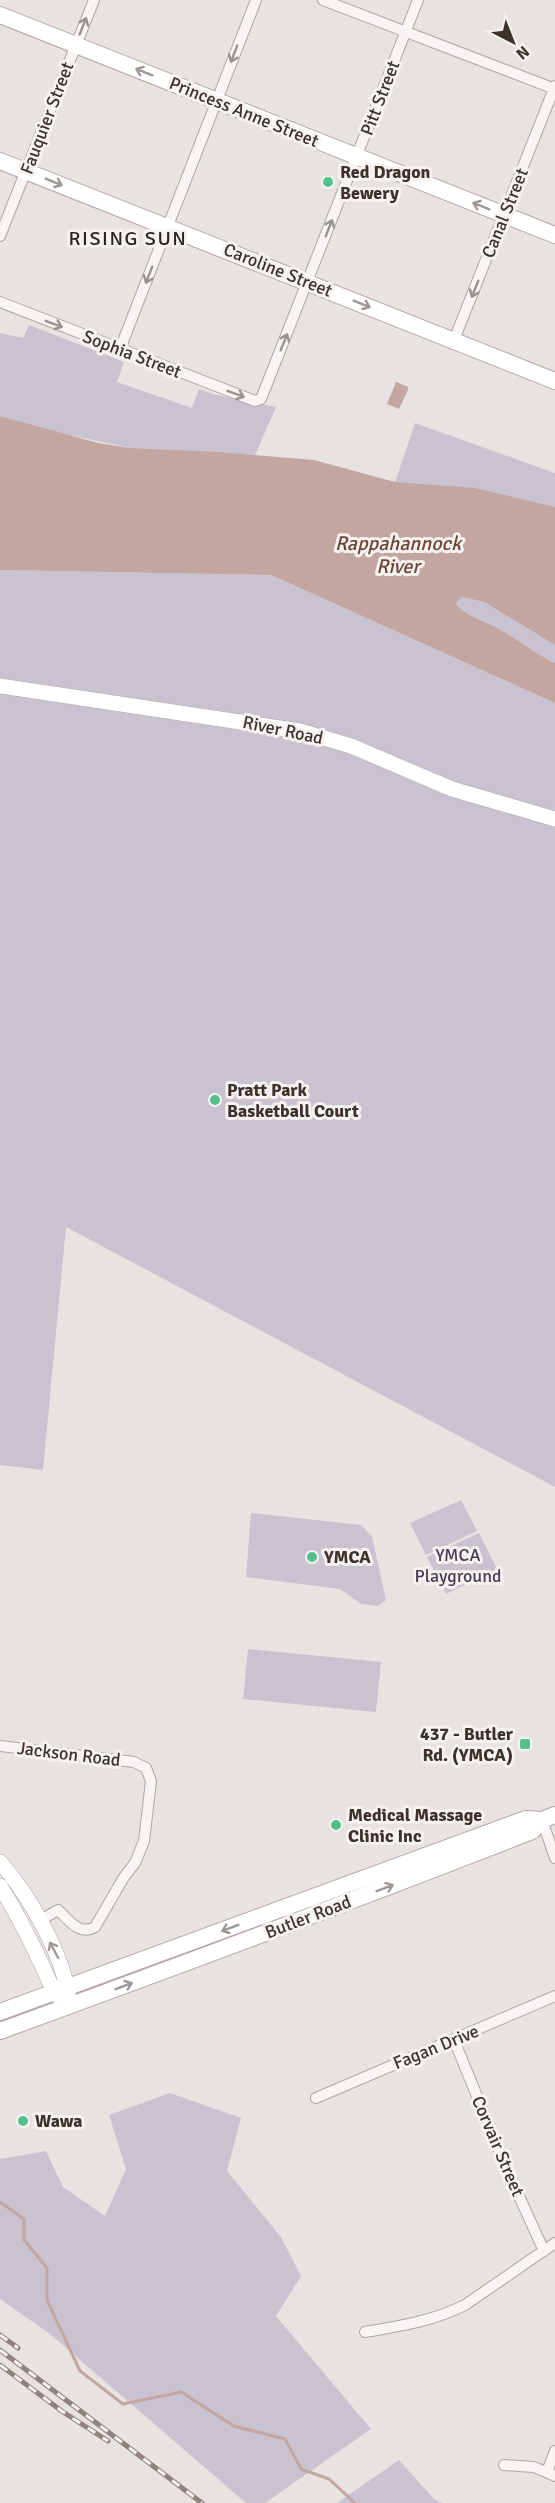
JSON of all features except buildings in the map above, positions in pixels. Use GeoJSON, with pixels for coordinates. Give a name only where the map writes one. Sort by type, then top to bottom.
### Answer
{"type":"FeatureCollection","features":[{"type":"Feature","properties":{"kind":"main road","name":"Princess Anne Street"},"geometry":{"type":"LineString","coordinates":[[0,15],[555,235]]}},
{"type":"Feature","properties":{"kind":"main road","name":"Caroline Street"},"geometry":{"type":"LineString","coordinates":[[0,161],[555,381]]}},
{"type":"Feature","properties":{"kind":"main road","name":"Butler Road"},"geometry":{"type":"LineString","coordinates":[[0,2012],[526,1819],[549,1817]]}},
{"type":"Feature","properties":{"kind":"main road","name":"Butler Road"},"geometry":{"type":"LineString","coordinates":[[0,2031],[532,1831],[549,1817]]}},
{"type":"Feature","properties":{"kind":"street","name":"Fauquier Street"},"geometry":{"type":"LineString","coordinates":[[0,236],[94,0]]}},
{"type":"Feature","properties":{"kind":"street"},"geometry":{"type":"LineString","coordinates":[[120,349],[256,0]]}},
{"type":"Feature","properties":{"kind":"street"},"geometry":{"type":"LineString","coordinates":[[323,0],[555,88]]}},
{"type":"Feature","properties":{"kind":"street","name":"Pitt Street"},"geometry":{"type":"LineString","coordinates":[[263,396],[418,0]]}},
{"type":"Feature","properties":{"kind":"street","name":"Canal Street"},"geometry":{"type":"LineString","coordinates":[[454,340],[555,88]]}},
{"type":"Feature","properties":{"kind":"street","name":"Sophia Street"},"geometry":{"type":"LineString","coordinates":[[0,303],[255,401],[263,396]]}},
{"type":"Feature","properties":{"kind":"street","name":"River Road"},"geometry":{"type":"LineString","coordinates":[[0,686],[300,731],[351,746],[452,789],[555,819]]}},
{"type":"Feature","properties":{"kind":"street","name":"Jackson Road"},"geometry":{"type":"LineString","coordinates":[[0,1746],[134,1762],[146,1768],[151,1781],[141,1852],[95,1928],[84,1931],[78,1929],[58,1910],[39,1920]]}},
{"type":"Feature","properties":{"kind":"street"},"geometry":{"type":"LineString","coordinates":[[549,1817],[555,1858]]}},
{"type":"Feature","properties":{"kind":"street"},"geometry":{"type":"LineString","coordinates":[[0,1862],[26,1896],[63,1966],[61,1989]]}},
{"type":"Feature","properties":{"kind":"street"},"geometry":{"type":"LineString","coordinates":[[0,1886],[19,1917],[44,1968],[61,1989],[69,2006]]}},
{"type":"Feature","properties":{"kind":"street","name":"Fagan Drive"},"geometry":{"type":"LineString","coordinates":[[316,2098],[555,1996]]}},
{"type":"Feature","properties":{"kind":"street","name":"Corvair Street"},"geometry":{"type":"LineString","coordinates":[[454,2040],[509,2174],[544,2251]]}},
{"type":"Feature","properties":{"kind":"street"},"geometry":{"type":"LineString","coordinates":[[365,2332],[415,2323],[449,2313],[555,2243]]}},
{"type":"Feature","properties":{"kind":"street"},"geometry":{"type":"LineString","coordinates":[[504,2465],[519,2464],[551,2474],[555,2451]]}},
{"type":"Feature","properties":{"kind":"green space"},"geometry":{"type":"Polygon","coordinates":[[[29,325],[124,362],[117,382],[192,408],[199,389],[276,407],[255,455],[130,448],[51,431],[0,416],[0,333],[23,338],[29,325]]]}},
{"type":"Feature","properties":{"kind":"green space"},"geometry":{"type":"Polygon","coordinates":[[[415,423],[555,473],[555,507],[395,482],[415,423]]]}},
{"type":"Feature","properties":{"kind":"green space"},"geometry":{"type":"Polygon","coordinates":[[[0,570],[271,575],[555,703],[555,1487],[66,1227],[43,1470],[0,1465],[0,570]]]}},
{"type":"Feature","properties":{"kind":"green space"},"geometry":{"type":"Polygon","coordinates":[[[462,597],[484,602],[555,645],[555,663],[501,630],[465,612],[456,603],[462,597]]]}},
{"type":"Feature","properties":{"kind":"green space"},"geometry":{"type":"Polygon","coordinates":[[[461,1500],[477,1531],[426,1555],[410,1523],[461,1500]]]}},
{"type":"Feature","properties":{"kind":"green space","name":"YMCA"},"geometry":{"type":"Polygon","coordinates":[[[251,1513],[361,1525],[372,1537],[386,1600],[378,1606],[361,1604],[340,1589],[246,1577],[251,1513]]]}},
{"type":"Feature","properties":{"kind":"green space","name":"YMCA Playground"},"geometry":{"type":"Polygon","coordinates":[[[479,1533],[497,1569],[446,1594],[427,1557],[479,1533]]]}},
{"type":"Feature","properties":{"kind":"green space"},"geometry":{"type":"Polygon","coordinates":[[[248,1649],[381,1662],[376,1712],[243,1699],[248,1649]]]}},
{"type":"Feature","properties":{"kind":"green space"},"geometry":{"type":"Polygon","coordinates":[[[170,2093],[241,2118],[227,2171],[281,2237],[301,2276],[276,2316],[371,2429],[265,2503],[246,2503],[50,2334],[0,2299],[0,2159],[46,2151],[63,2187],[105,2216],[126,2169],[109,2115],[170,2093]]]}},
{"type":"Feature","properties":{"kind":"green space"},"geometry":{"type":"Polygon","coordinates":[[[399,2460],[434,2499],[442,2503],[337,2503],[399,2460]]]}},
{"type":"Feature","properties":{"kind":"water"},"geometry":{"type":"Polygon","coordinates":[[[396,382],[408,387],[399,409],[387,404],[396,382]]]}},
{"type":"Feature","properties":{"kind":"water","name":"Rappahannock River"},"geometry":{"type":"Polygon","coordinates":[[[0,416],[98,443],[130,448],[314,460],[395,482],[475,488],[555,507],[555,645],[484,602],[462,597],[456,603],[470,615],[501,630],[555,663],[555,703],[271,575],[0,570],[0,416]]]}},
{"type":"Feature","properties":{"kind":"waterway"},"geometry":{"type":"LineString","coordinates":[[0,2202],[24,2219],[24,2240],[47,2268],[47,2300],[80,2371],[123,2404],[181,2392],[234,2426],[285,2439],[301,2469],[329,2479],[355,2503]]}},
{"type":"Feature","properties":{"kind":"railway"},"geometry":{"type":"LineString","coordinates":[[0,2335],[18,2348]]}},
{"type":"Feature","properties":{"kind":"railway"},"geometry":{"type":"LineString","coordinates":[[0,2350],[202,2503]]}},
{"type":"Feature","properties":{"kind":"railway"},"geometry":{"type":"LineString","coordinates":[[0,2365],[63,2412],[108,2441]]}},
{"type":"Feature","properties":{"kind":"place","name":"Red Dragon Bewery"},"geometry":{"type":"Point","coordinates":[328,182]}},
{"type":"Feature","properties":{"kind":"place","name":"Pratt Park Basketball Court"},"geometry":{"type":"Point","coordinates":[215,1100]}},
{"type":"Feature","properties":{"kind":"place","name":"YMCA"},"geometry":{"type":"Point","coordinates":[312,1557]}},
{"type":"Feature","properties":{"kind":"place","name":"437 - Butler Rd. (YMCA)"},"geometry":{"type":"Point","coordinates":[525,1744]}},
{"type":"Feature","properties":{"kind":"place","name":"Medical Massage Clinic Inc"},"geometry":{"type":"Point","coordinates":[336,1825]}},
{"type":"Feature","properties":{"kind":"place","name":"Wawa"},"geometry":{"type":"Point","coordinates":[23,2121]}},
{"type":"Feature","properties":{"kind":"district","name":"RISING SUN"},"geometry":{"type":"Point","coordinates":[128,238]}}]}
